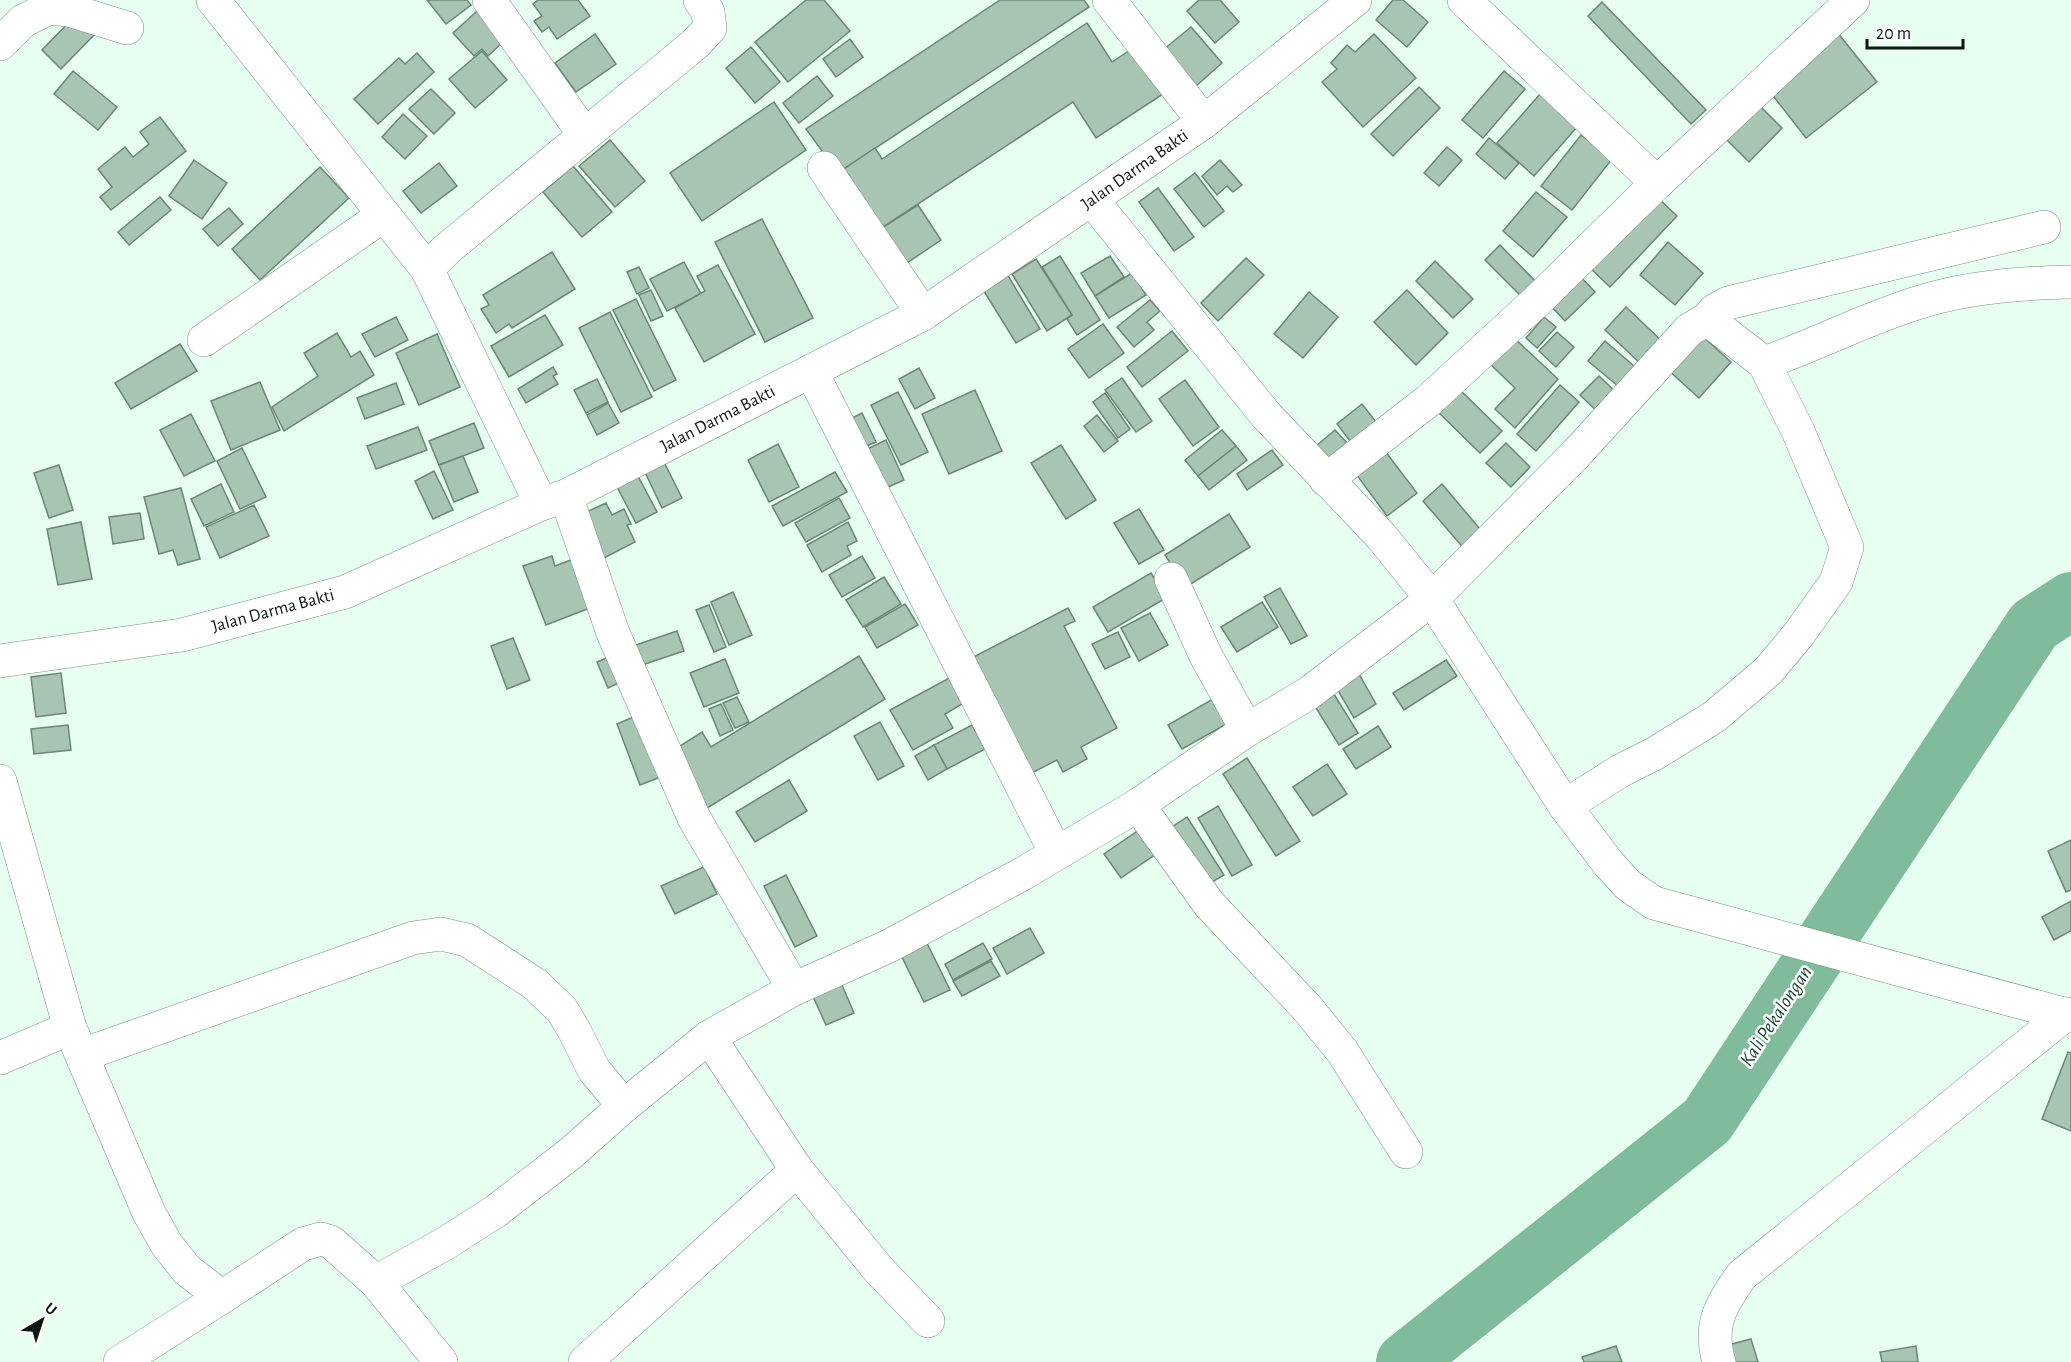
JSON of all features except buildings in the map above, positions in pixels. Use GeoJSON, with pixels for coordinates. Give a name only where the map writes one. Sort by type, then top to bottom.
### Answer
{"type":"FeatureCollection","features":[{"type":"Feature","properties":{"kind":"street"},"geometry":{"type":"LineString","coordinates":[[213,0],[427,269],[554,500],[694,818],[794,989]]}},
{"type":"Feature","properties":{"kind":"street"},"geometry":{"type":"LineString","coordinates":[[489,0],[584,134]]}},
{"type":"Feature","properties":{"kind":"street"},"geometry":{"type":"LineString","coordinates":[[427,269],[447,249],[695,44],[710,28],[708,12],[700,0]]}},
{"type":"Feature","properties":{"kind":"street"},"geometry":{"type":"LineString","coordinates":[[1109,0],[1204,122]]}},
{"type":"Feature","properties":{"kind":"street","name":"Jalan Darma Bakti"},"geometry":{"type":"LineString","coordinates":[[0,661],[182,635],[345,592],[554,500],[923,314],[1204,122],[1355,0]]}},
{"type":"Feature","properties":{"kind":"street"},"geometry":{"type":"LineString","coordinates":[[1464,0],[1657,183]]}},
{"type":"Feature","properties":{"kind":"street"},"geometry":{"type":"LineString","coordinates":[[1326,480],[1428,401],[1538,300],[1657,183],[1853,0]]}},
{"type":"Feature","properties":{"kind":"street"},"geometry":{"type":"LineString","coordinates":[[0,44],[23,21],[49,8],[69,10],[127,28]]}},
{"type":"Feature","properties":{"kind":"street"},"geometry":{"type":"LineString","coordinates":[[824,168],[923,314]]}},
{"type":"Feature","properties":{"kind":"street"},"geometry":{"type":"LineString","coordinates":[[1092,200],[1266,415],[1381,536],[1432,600],[1565,806],[1608,863],[1628,885],[1654,903],[2069,1015]]}},
{"type":"Feature","properties":{"kind":"street"},"geometry":{"type":"LineString","coordinates":[[204,340],[384,215]]}},
{"type":"Feature","properties":{"kind":"street"},"geometry":{"type":"LineString","coordinates":[[376,1282],[446,1243],[496,1211],[571,1153],[624,1106],[709,1037],[794,989],[889,946],[1024,873],[1138,805],[1247,730],[1309,693],[1432,600],[1576,454],[1679,338],[1707,319],[1714,311],[1728,303],[2044,227]]}},
{"type":"Feature","properties":{"kind":"street"},"geometry":{"type":"LineString","coordinates":[[1764,363],[1920,302],[1979,289],[2045,282],[2071,282]]}},
{"type":"Feature","properties":{"kind":"street"},"geometry":{"type":"LineString","coordinates":[[1565,806],[1620,771],[1654,754],[1714,717],[1768,671],[1799,634],[1836,582],[1847,547],[1798,431],[1764,363],[1707,319]]}},
{"type":"Feature","properties":{"kind":"street"},"geometry":{"type":"LineString","coordinates":[[811,371],[1056,853]]}},
{"type":"Feature","properties":{"kind":"street"},"geometry":{"type":"LineString","coordinates":[[1171,579],[1206,656],[1247,730]]}},
{"type":"Feature","properties":{"kind":"street"},"geometry":{"type":"LineString","coordinates":[[2,788],[76,1042],[149,1213],[167,1245],[187,1270],[222,1296]]}},
{"type":"Feature","properties":{"kind":"street"},"geometry":{"type":"LineString","coordinates":[[1138,805],[1209,904],[1307,1008],[1342,1051],[1406,1152]]}},
{"type":"Feature","properties":{"kind":"street"},"geometry":{"type":"LineString","coordinates":[[0,1058],[76,1042],[413,938],[441,934],[467,940],[535,984],[562,1010],[594,1070],[624,1106]]}},
{"type":"Feature","properties":{"kind":"street"},"geometry":{"type":"LineString","coordinates":[[1719,1362],[1715,1348],[1716,1317],[1726,1296],[1742,1275],[2069,1015]]}},
{"type":"Feature","properties":{"kind":"street"},"geometry":{"type":"LineString","coordinates":[[709,1037],[797,1170],[879,1270],[928,1321]]}},
{"type":"Feature","properties":{"kind":"street"},"geometry":{"type":"LineString","coordinates":[[585,1362],[797,1170]]}},
{"type":"Feature","properties":{"kind":"street"},"geometry":{"type":"LineString","coordinates":[[120,1362],[303,1244],[321,1239],[332,1242],[376,1282],[441,1362]]}},
{"type":"Feature","properties":{"kind":"waterway","name":"Kali Pekalongan"},"geometry":{"type":"LineString","coordinates":[[1405,1362],[1707,1121],[2034,625],[2071,601]]}}]}
